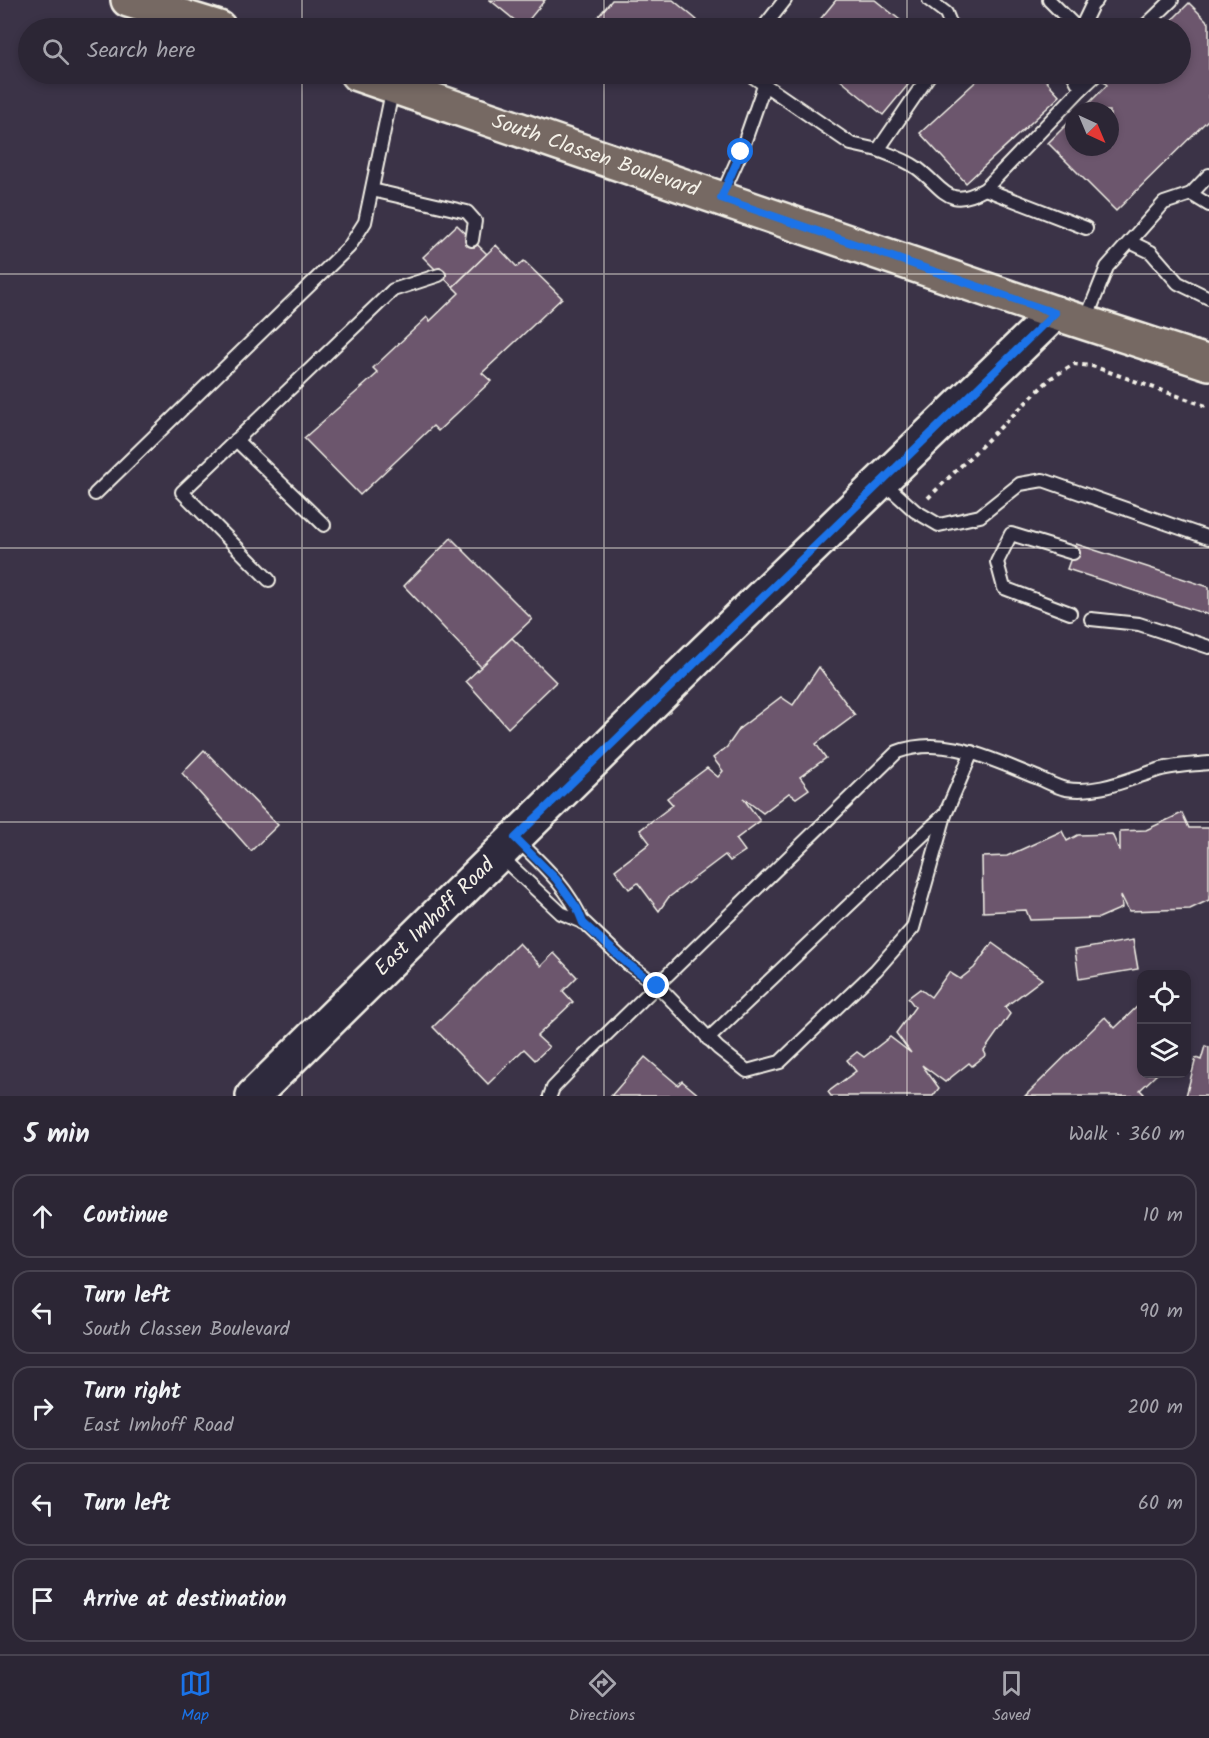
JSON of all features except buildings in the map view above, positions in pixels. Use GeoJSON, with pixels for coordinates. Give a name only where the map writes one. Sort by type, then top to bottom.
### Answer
{"type":"FeatureCollection","features":[{"type":"Feature","properties":{"kind":"main road"},"geometry":{"type":"LineString","coordinates":[[128,0],[186,18]]}},
{"type":"Feature","properties":{"kind":"main road","name":"South Classen Boulevard"},"geometry":{"type":"LineString","coordinates":[[387,84],[1070,318],[1209,363]]}},
{"type":"Feature","properties":{"kind":"main road","name":"East Imhoff Road"},"geometry":{"type":"LineString","coordinates":[[254,1096],[882,481],[1070,318]]}},
{"type":"Feature","properties":{"kind":"lane"},"geometry":{"type":"LineString","coordinates":[[771,18],[785,0]]}},
{"type":"Feature","properties":{"kind":"lane"},"geometry":{"type":"LineString","coordinates":[[929,0],[946,13],[948,18]]}},
{"type":"Feature","properties":{"kind":"lane"},"geometry":{"type":"LineString","coordinates":[[1049,0],[1067,18]]}},
{"type":"Feature","properties":{"kind":"lane"},"geometry":{"type":"LineString","coordinates":[[1086,18],[1092,5],[1098,0]]}},
{"type":"Feature","properties":{"kind":"lane"},"geometry":{"type":"LineString","coordinates":[[1153,18],[1172,0]]}},
{"type":"Feature","properties":{"kind":"lane"},"geometry":{"type":"LineString","coordinates":[[762,84],[851,144],[878,150],[917,168],[937,187],[956,199],[968,198],[985,189],[1087,84]]}},
{"type":"Feature","properties":{"kind":"lane"},"geometry":{"type":"LineString","coordinates":[[878,150],[923,84]]}},
{"type":"Feature","properties":{"kind":"lane"},"geometry":{"type":"LineString","coordinates":[[1079,84],[1082,89]]}},
{"type":"Feature","properties":{"kind":"lane"},"geometry":{"type":"LineString","coordinates":[[95,494],[349,247],[365,222],[393,86]]}},
{"type":"Feature","properties":{"kind":"lane"},"geometry":{"type":"LineString","coordinates":[[721,198],[741,152],[764,86]]}},
{"type":"Feature","properties":{"kind":"lane"},"geometry":{"type":"LineString","coordinates":[[1070,318],[1107,267],[1164,203],[1191,194],[1209,175]]}},
{"type":"Feature","properties":{"kind":"lane"},"geometry":{"type":"LineString","coordinates":[[985,189],[1086,228]]}},
{"type":"Feature","properties":{"kind":"lane"},"geometry":{"type":"LineString","coordinates":[[372,190],[467,212],[474,221],[472,240]]}},
{"type":"Feature","properties":{"kind":"lane"},"geometry":{"type":"LineString","coordinates":[[1191,194],[1209,205]]}},
{"type":"Feature","properties":{"kind":"lane"},"geometry":{"type":"LineString","coordinates":[[1130,242],[1151,252],[1178,283],[1209,298]]}},
{"type":"Feature","properties":{"kind":"lane"},"geometry":{"type":"LineString","coordinates":[[269,580],[182,492],[393,290],[439,275]]}},
{"type":"Feature","properties":{"kind":"lane"},"geometry":{"type":"LineString","coordinates":[[236,440],[324,525]]}},
{"type":"Feature","properties":{"kind":"lane"},"geometry":{"type":"LineString","coordinates":[[882,481],[915,511],[939,525],[980,516],[1020,484],[1043,480],[1209,538]]}},
{"type":"Feature","properties":{"kind":"lane"},"geometry":{"type":"LineString","coordinates":[[1070,613],[1004,588],[997,562],[1011,534],[1073,553]]}},
{"type":"Feature","properties":{"kind":"lane"},"geometry":{"type":"LineString","coordinates":[[1091,619],[1139,624],[1209,647]]}},
{"type":"Feature","properties":{"kind":"lane"},"geometry":{"type":"LineString","coordinates":[[550,1096],[553,1089],[579,1061],[897,752],[915,745],[933,745],[972,752],[1066,789],[1097,789],[1127,782],[1157,770],[1209,763]]}},
{"type":"Feature","properties":{"kind":"lane"},"geometry":{"type":"LineString","coordinates":[[507,846],[561,914],[583,923],[628,964],[657,986],[708,1039],[747,1071],[780,1062],[832,1014],[913,928],[945,815],[972,752]]}},
{"type":"Feature","properties":{"kind":"lane"},"geometry":{"type":"LineString","coordinates":[[708,1039],[945,815]]}},
{"type":"Feature","properties":{"kind":"lane"},"geometry":{"type":"LineString","coordinates":[[507,846],[556,879],[577,908],[583,923]]}},
{"type":"Feature","properties":{"kind":"path"},"geometry":{"type":"LineString","coordinates":[[915,511],[1051,378],[1074,364],[1092,366],[1209,407]]}},
{"type":"Feature","properties":{"kind":"route"},"geometry":{"type":"LineString","coordinates":[[657,986],[628,964],[583,923],[577,908],[556,879],[515,838],[1055,313],[721,198],[741,152]]}}]}
